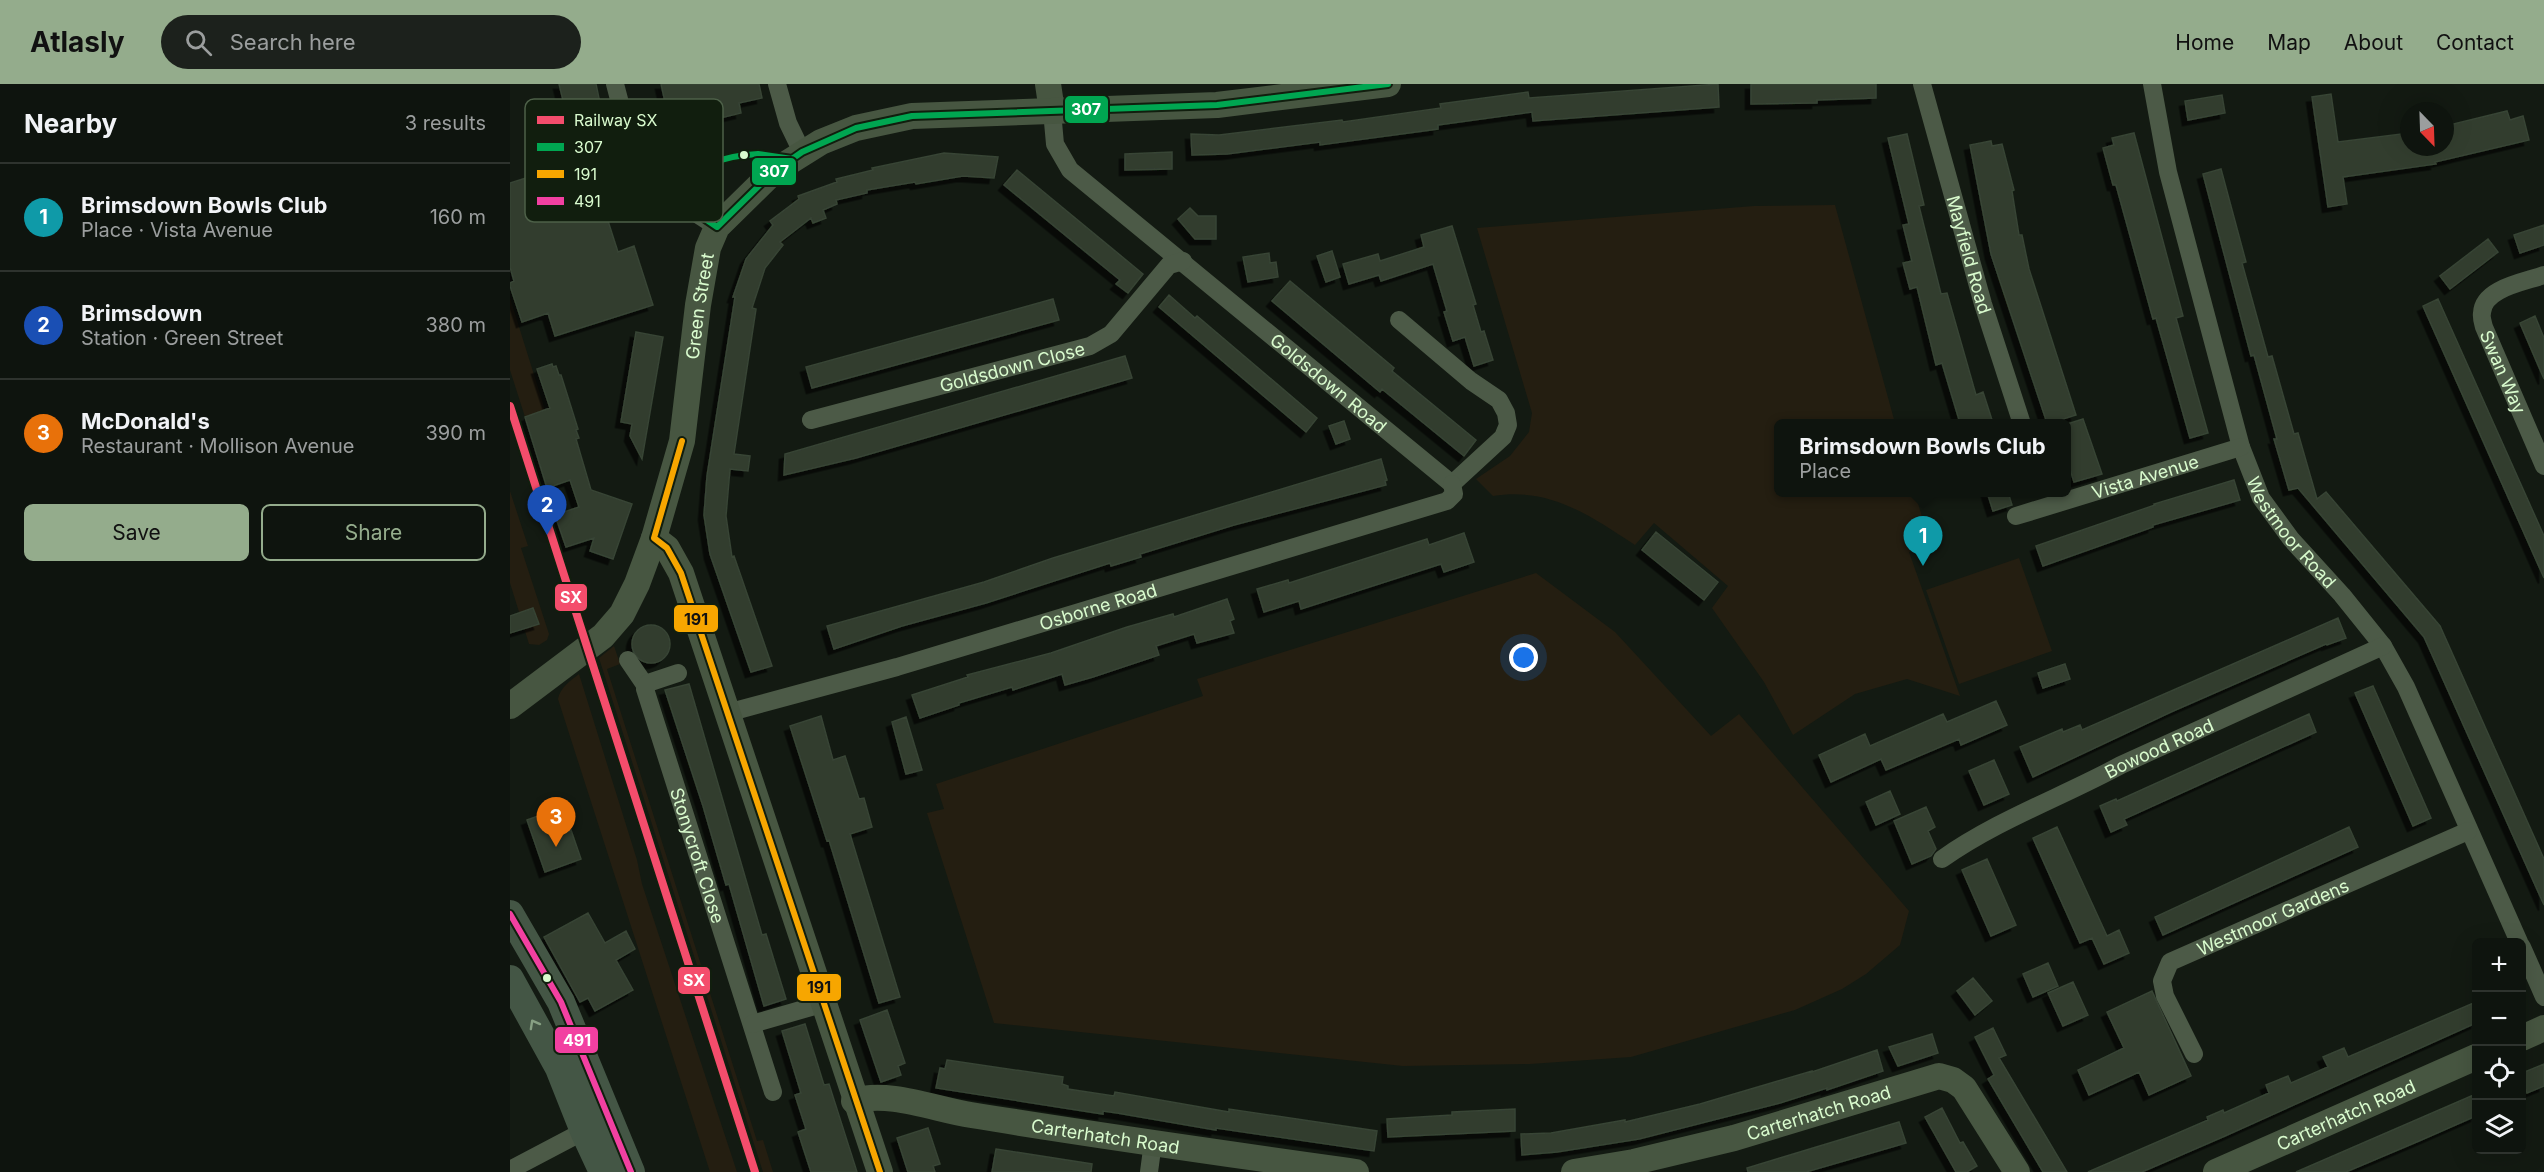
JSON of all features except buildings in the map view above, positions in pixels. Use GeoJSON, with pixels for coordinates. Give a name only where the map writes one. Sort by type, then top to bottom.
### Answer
{"type":"FeatureCollection","features":[{"type":"Feature","properties":{"kind":"main road"},"geometry":{"type":"LineString","coordinates":[[510,914],[561,1002],[631,1172]]}},
{"type":"Feature","properties":{"kind":"main road"},"geometry":{"type":"LineString","coordinates":[[510,979],[558,1068],[603,1172]]}},
{"type":"Feature","properties":{"kind":"street"},"geometry":{"type":"LineString","coordinates":[[615,84],[619,99]]}},
{"type":"Feature","properties":{"kind":"street"},"geometry":{"type":"LineString","coordinates":[[777,84],[788,123],[802,152]]}},
{"type":"Feature","properties":{"kind":"street"},"geometry":{"type":"LineString","coordinates":[[1048,84],[1052,111]]}},
{"type":"Feature","properties":{"kind":"street","name":"Green Street"},"geometry":{"type":"LineString","coordinates":[[723,221],[773,172],[802,152],[856,128],[912,116],[1250,102],[1388,84]]}},
{"type":"Feature","properties":{"kind":"street","name":"Mayfield Road"},"geometry":{"type":"LineString","coordinates":[[1922,84],[1983,304],[2021,419]]}},
{"type":"Feature","properties":{"kind":"street","name":"Westmoor Road"},"geometry":{"type":"LineString","coordinates":[[2152,84],[2168,172],[2241,447],[2260,498],[2291,539],[2342,595],[2383,646],[2406,687],[2517,938]]}},
{"type":"Feature","properties":{"kind":"street","name":"Goldsdown Road"},"geometry":{"type":"LineString","coordinates":[[1052,111],[1055,144],[1070,170],[1452,484]]}},
{"type":"Feature","properties":{"kind":"street"},"geometry":{"type":"LineString","coordinates":[[709,222],[717,227]]}},
{"type":"Feature","properties":{"kind":"street","name":"Green Street"},"geometry":{"type":"LineString","coordinates":[[510,706],[588,648],[615,623],[637,584],[654,538],[682,441],[698,305],[708,248],[717,227],[722,222]]}},
{"type":"Feature","properties":{"kind":"street","name":"Goldsdown Close"},"geometry":{"type":"LineString","coordinates":[[810,420],[1090,346],[1111,334],[1169,265],[1183,261]]}},
{"type":"Feature","properties":{"kind":"street","name":"Swan Way"},"geometry":{"type":"LineString","coordinates":[[2544,275],[2496,293],[2485,302],[2482,313],[2484,327],[2544,466]]}},
{"type":"Feature","properties":{"kind":"street"},"geometry":{"type":"LineString","coordinates":[[1399,320],[1471,381],[1499,399],[1506,413],[1508,424],[1503,437],[1452,484]]}},
{"type":"Feature","properties":{"kind":"street","name":"Vista Avenue"},"geometry":{"type":"LineString","coordinates":[[2071,492],[2241,447]]}},
{"type":"Feature","properties":{"kind":"street","name":"Osborne Road"},"geometry":{"type":"LineString","coordinates":[[727,713],[897,667],[1440,503],[1454,494],[1452,484]]}},
{"type":"Feature","properties":{"kind":"street","name":"Vista Avenue"},"geometry":{"type":"LineString","coordinates":[[2016,516],[2046,499]]}},
{"type":"Feature","properties":{"kind":"street"},"geometry":{"type":"LineString","coordinates":[[654,538],[667,548],[681,573],[825,1003],[854,1101],[880,1172]]}},
{"type":"Feature","properties":{"kind":"street","name":"Bowood Road"},"geometry":{"type":"LineString","coordinates":[[1942,859],[1983,832],[2080,788],[2132,760],[2383,646]]}},
{"type":"Feature","properties":{"kind":"street","name":"Stonycroft Close"},"geometry":{"type":"LineString","coordinates":[[628,660],[645,685],[773,1092]]}},
{"type":"Feature","properties":{"kind":"street"},"geometry":{"type":"LineString","coordinates":[[645,685],[678,673]]}},
{"type":"Feature","properties":{"kind":"street","name":"Westmoor Gardens"},"geometry":{"type":"LineString","coordinates":[[2194,1054],[2165,996],[2162,981],[2170,962],[2468,831]]}},
{"type":"Feature","properties":{"kind":"street"},"geometry":{"type":"LineString","coordinates":[[2526,956],[2544,997]]}},
{"type":"Feature","properties":{"kind":"street"},"geometry":{"type":"LineString","coordinates":[[538,962],[584,1097],[586,1106],[584,1131]]}},
{"type":"Feature","properties":{"kind":"street"},"geometry":{"type":"LineString","coordinates":[[752,1024],[825,1003]]}},
{"type":"Feature","properties":{"kind":"street"},"geometry":{"type":"LineString","coordinates":[[2526,1036],[2544,1028]]}},
{"type":"Feature","properties":{"kind":"street","name":"Carterhatch Road"},"geometry":{"type":"LineString","coordinates":[[2216,1172],[2472,1059]]}},
{"type":"Feature","properties":{"kind":"street","name":"Carterhatch Road"},"geometry":{"type":"LineString","coordinates":[[1574,1172],[1636,1167],[1939,1076],[1953,1080],[1964,1088],[2017,1172]]}},
{"type":"Feature","properties":{"kind":"street","name":"Carterhatch Road"},"geometry":{"type":"LineString","coordinates":[[854,1101],[866,1097],[881,1097],[969,1115],[1330,1170],[1356,1172]]}},
{"type":"Feature","properties":{"kind":"street"},"geometry":{"type":"LineString","coordinates":[[510,1170],[584,1131],[603,1128],[613,1130]]}},
{"type":"Feature","properties":{"kind":"street"},"geometry":{"type":"LineString","coordinates":[[1149,1172],[1154,1142]]}},
{"type":"Feature","properties":{"kind":"shaded area"},"geometry":{"type":"Polygon","coordinates":[[[1835,205],[1894,419],[1774,419],[1774,497],[1916,497],[1930,544],[1909,552],[1960,696],[1907,679],[1855,694],[1793,735],[1764,682],[1712,608],[1728,586],[1654,523],[1635,545],[1601,523],[1568,506],[1533,496],[1514,494],[1493,496],[1476,479],[1510,456],[1529,432],[1532,413],[1477,228],[1754,206],[1835,205]]]}},
{"type":"Feature","properties":{"kind":"shaded area"},"geometry":{"type":"Polygon","coordinates":[[[510,298],[545,410],[525,417],[510,370],[510,298]]]}},
{"type":"Feature","properties":{"kind":"shaded area"},"geometry":{"type":"Polygon","coordinates":[[[510,491],[528,546],[521,548],[549,634],[547,640],[539,645],[529,644],[510,583],[510,491]]]}},
{"type":"Feature","properties":{"kind":"shaded area"},"geometry":{"type":"Polygon","coordinates":[[[2019,558],[2052,651],[1959,684],[1926,590],[2019,558]]]}},
{"type":"Feature","properties":{"kind":"shaded area"},"geometry":{"type":"Polygon","coordinates":[[[1536,573],[1615,632],[1711,736],[1739,714],[1909,911],[1900,945],[1866,974],[1842,989],[1795,1010],[1631,1057],[1530,1064],[1403,1066],[994,1023],[927,813],[944,809],[936,784],[1203,696],[1197,679],[1536,573]]]}},
{"type":"Feature","properties":{"kind":"shaded area"},"geometry":{"type":"Polygon","coordinates":[[[614,646],[620,664],[607,669],[757,1141],[763,1140],[773,1172],[763,1172],[599,658],[614,646]]]}},
{"type":"Feature","properties":{"kind":"shaded area"},"geometry":{"type":"Polygon","coordinates":[[[579,674],[637,860],[642,884],[737,1172],[710,1172],[558,699],[563,688],[579,674]]]}},
{"type":"Feature","properties":{"kind":"rail line","name":"SX"},"geometry":{"type":"LineString","coordinates":[[510,406],[755,1172]]}},
{"type":"Feature","properties":{"kind":"transit line","name":"307"},"geometry":{"type":"LineString","coordinates":[[792,159],[802,152],[856,128],[912,116],[1217,105],[1388,84]]}},
{"type":"Feature","properties":{"kind":"transit line","name":"307"},"geometry":{"type":"LineString","coordinates":[[723,221],[773,172],[792,159],[758,154]]}},
{"type":"Feature","properties":{"kind":"transit line","name":"307"},"geometry":{"type":"LineString","coordinates":[[723,159],[758,154]]}},
{"type":"Feature","properties":{"kind":"transit line","name":"307"},"geometry":{"type":"LineString","coordinates":[[710,222],[717,227],[722,222]]}},
{"type":"Feature","properties":{"kind":"transit line","name":"191"},"geometry":{"type":"LineString","coordinates":[[682,441],[654,538],[667,548],[681,573],[880,1172]]}},
{"type":"Feature","properties":{"kind":"transit line","name":"491"},"geometry":{"type":"LineString","coordinates":[[510,914],[561,1002],[631,1172]]}},
{"type":"Feature","properties":{"kind":"place","name":"Brimsdown"},"geometry":{"type":"Point","coordinates":[547,535]}},
{"type":"Feature","properties":{"kind":"place","name":"Brimsdown Bowls Club"},"geometry":{"type":"Point","coordinates":[1923,566]}},
{"type":"Feature","properties":{"kind":"place","name":"McDonald's"},"geometry":{"type":"Point","coordinates":[556,847]}}]}
